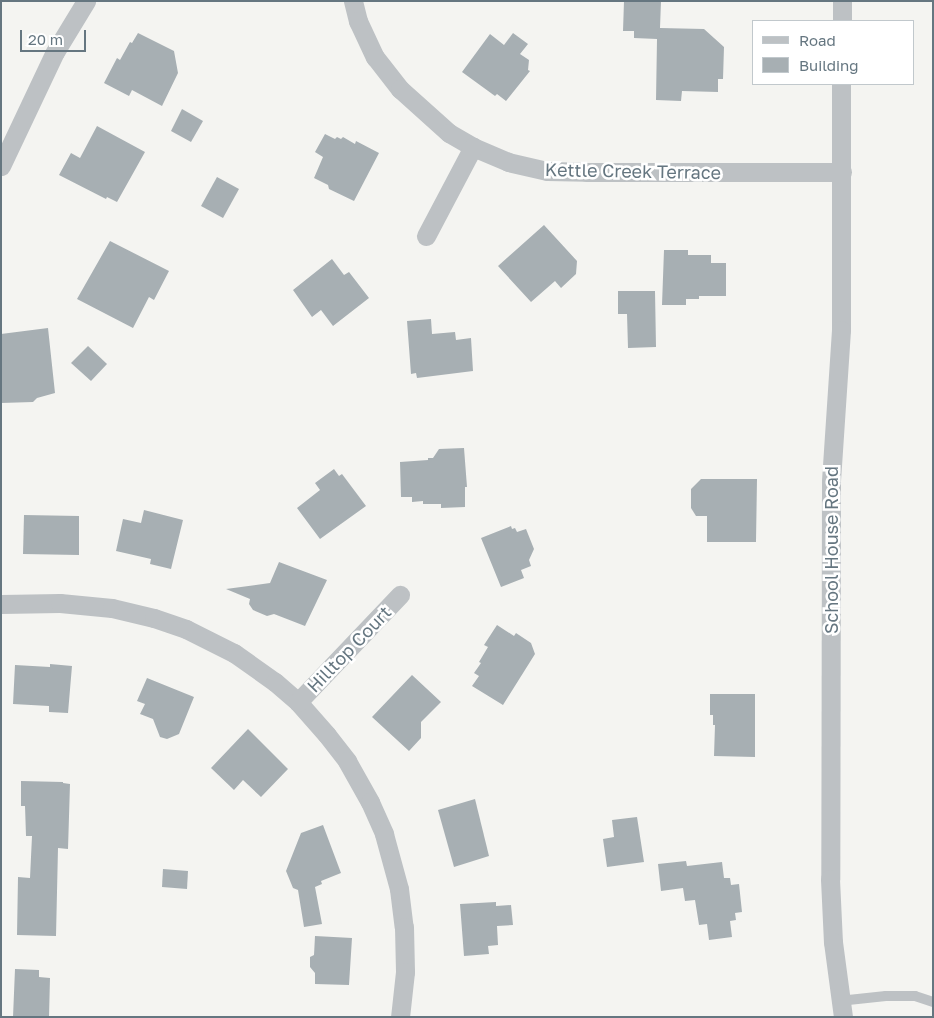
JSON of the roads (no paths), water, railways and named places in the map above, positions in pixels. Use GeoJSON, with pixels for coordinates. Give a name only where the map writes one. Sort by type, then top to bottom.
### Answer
{"type":"FeatureCollection","features":[{"type":"Feature","properties":{"kind":"street"},"geometry":{"type":"LineString","coordinates":[[1,166],[54,52],[86,1]]}},
{"type":"Feature","properties":{"kind":"street","name":"Kettle Creek Terrace"},"geometry":{"type":"LineString","coordinates":[[353,1],[358,21],[375,57],[400,89],[442,127],[473,147],[508,162],[547,171],[842,172]]}},
{"type":"Feature","properties":{"kind":"street"},"geometry":{"type":"LineString","coordinates":[[842,1],[842,20]]}},
{"type":"Feature","properties":{"kind":"street","name":"School House Road"},"geometry":{"type":"LineString","coordinates":[[841,85],[841,330],[831,482],[830,795],[830,888],[841,1009]]}},
{"type":"Feature","properties":{"kind":"street"},"geometry":{"type":"LineString","coordinates":[[426,236],[473,147]]}},
{"type":"Feature","properties":{"kind":"street","name":"Hilltop Court"},"geometry":{"type":"LineString","coordinates":[[298,702],[400,596]]}},
{"type":"Feature","properties":{"kind":"street"},"geometry":{"type":"LineString","coordinates":[[1,604],[60,603],[112,608],[154,618],[186,629],[234,653],[275,682],[298,702],[347,761],[370,802],[384,834],[399,889],[404,928],[405,972],[400,1017]]}},
{"type":"Feature","properties":{"kind":"lane"},"geometry":{"type":"LineString","coordinates":[[841,1009],[886,996],[915,996],[933,1002]]}}]}
